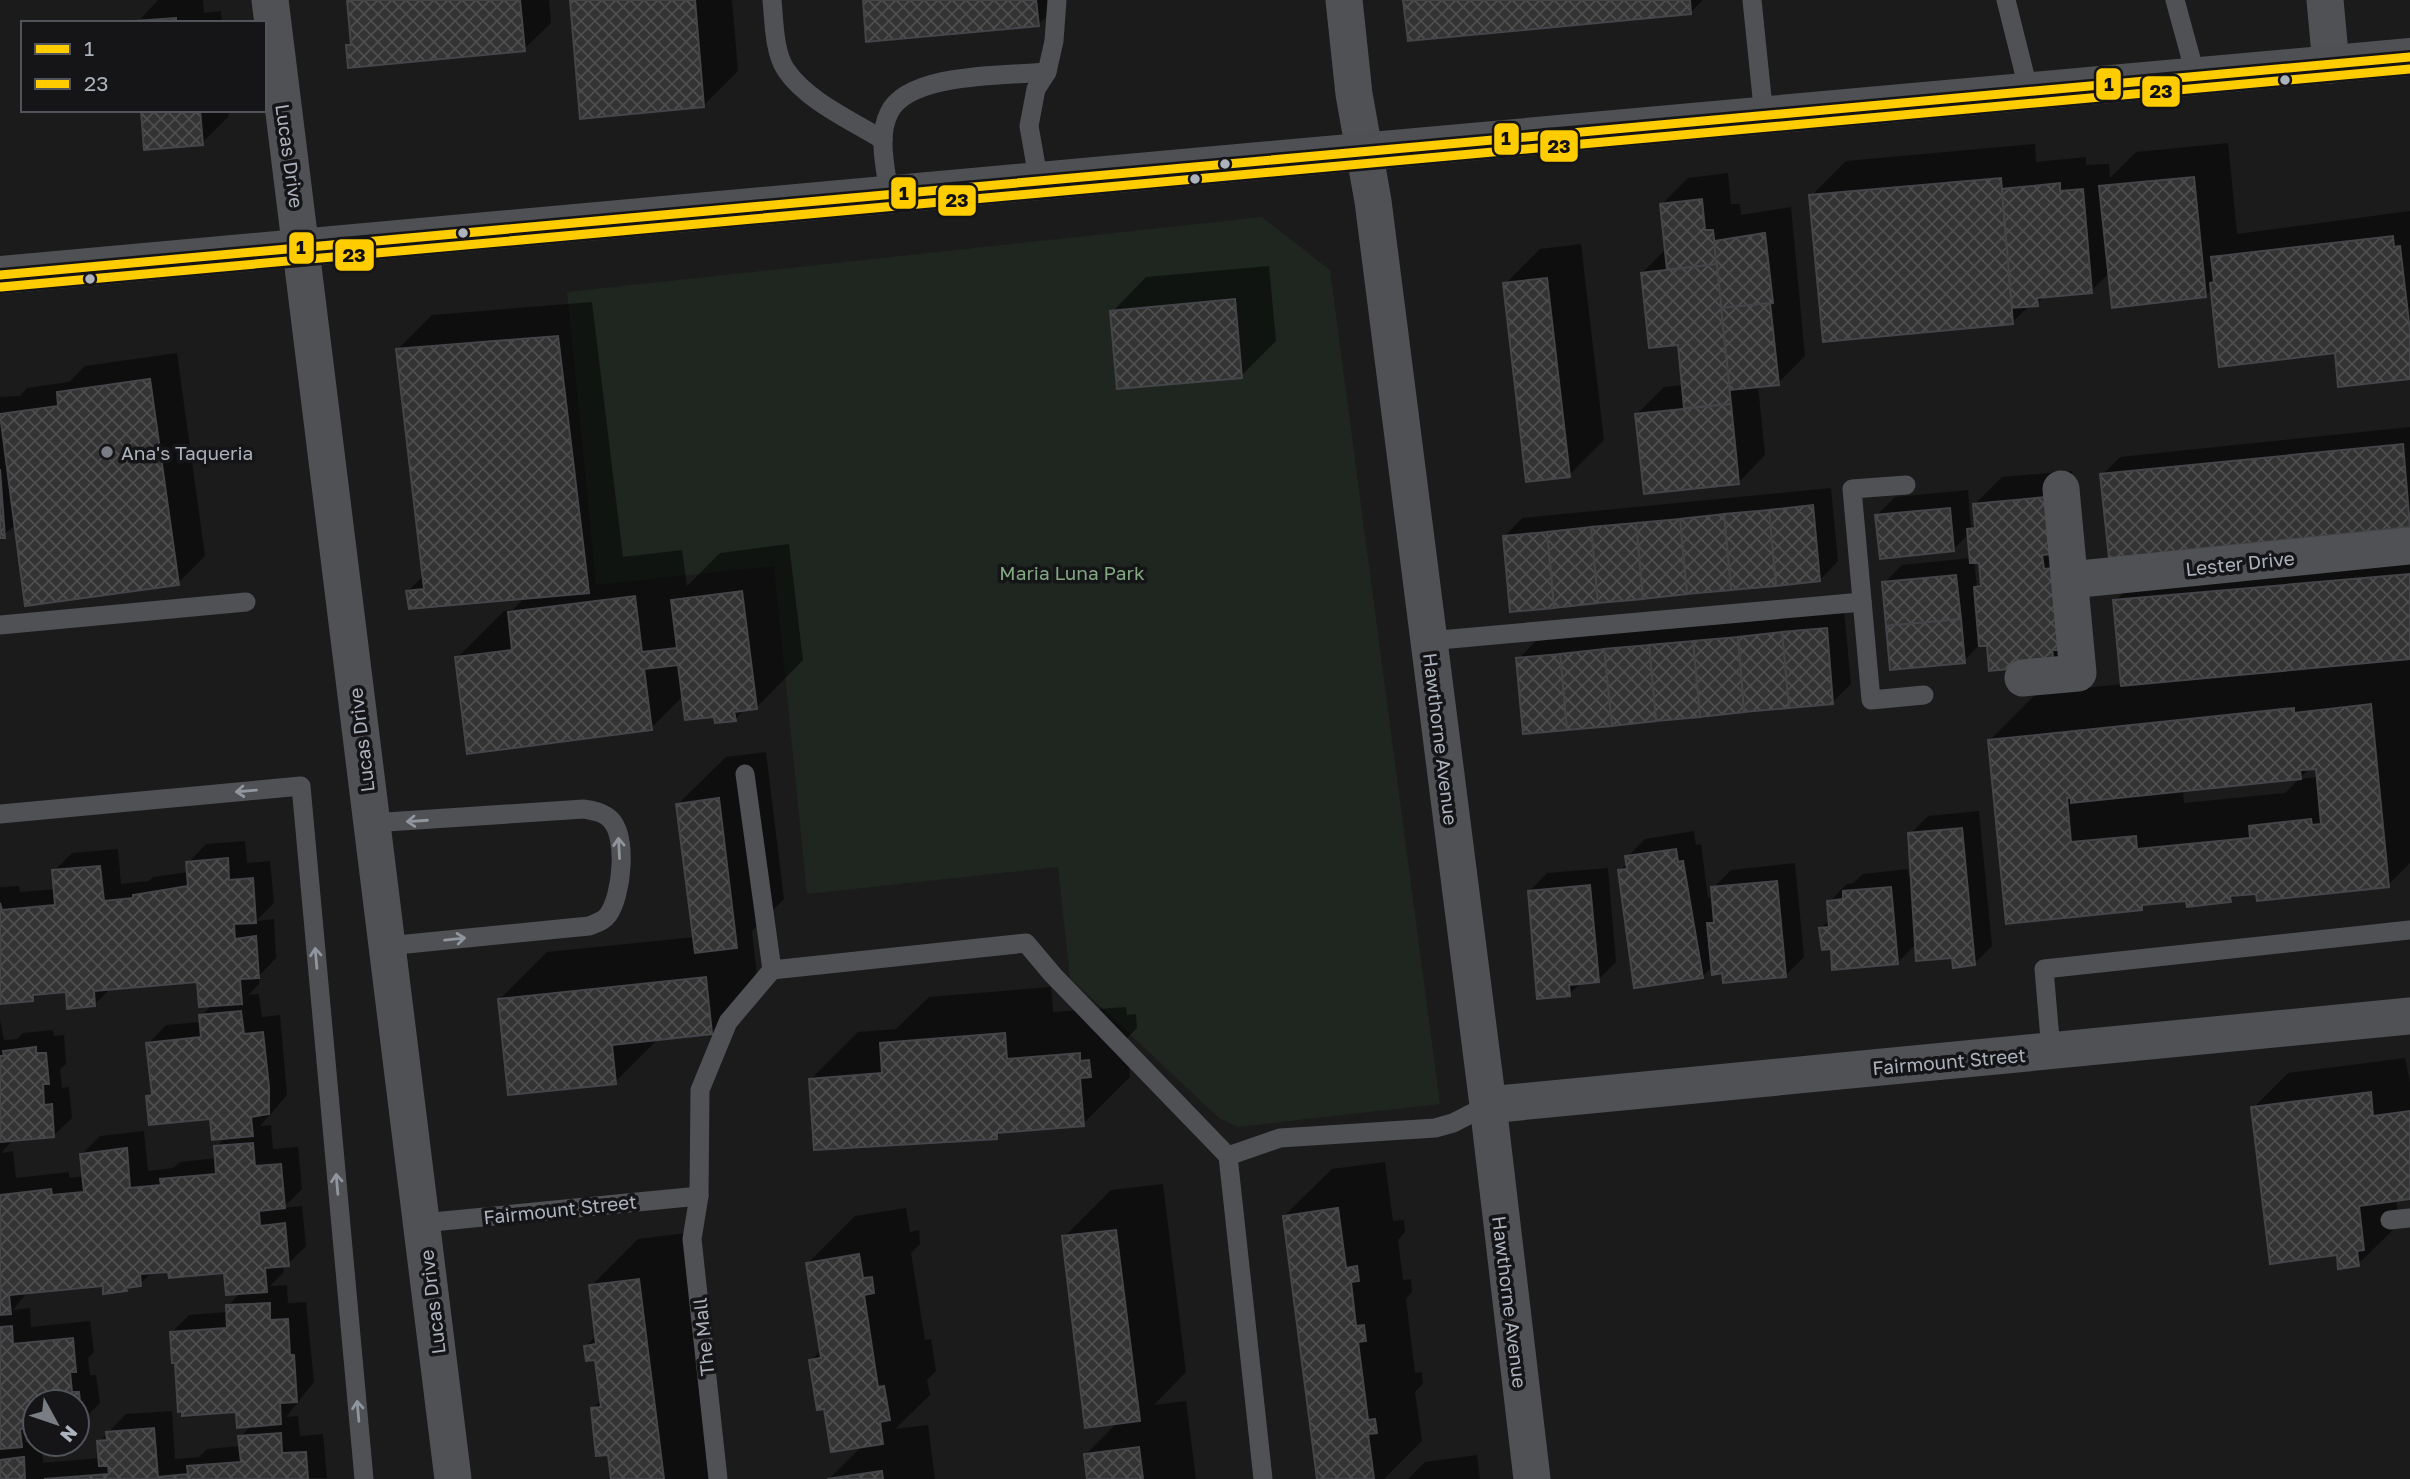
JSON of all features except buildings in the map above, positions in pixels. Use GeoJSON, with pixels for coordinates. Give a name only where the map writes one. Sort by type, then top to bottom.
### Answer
{"type":"FeatureCollection","features":[{"type":"Feature","properties":{"kind":"main road"},"geometry":{"type":"LineString","coordinates":[[0,275],[2410,57]]}},
{"type":"Feature","properties":{"kind":"street","name":"Lucas Drive"},"geometry":{"type":"LineString","coordinates":[[270,0],[303,248],[453,1479]]}},
{"type":"Feature","properties":{"kind":"street","name":"Hawthorne Avenue"},"geometry":{"type":"LineString","coordinates":[[1344,0],[1354,94],[1364,151],[1488,1105],[1532,1479]]}},
{"type":"Feature","properties":{"kind":"street"},"geometry":{"type":"LineString","coordinates":[[2325,0],[2331,65]]}},
{"type":"Feature","properties":{"kind":"street"},"geometry":{"type":"LineString","coordinates":[[2023,678],[2078,673],[2060,489]]}},
{"type":"Feature","properties":{"kind":"street","name":"Lester Drive"},"geometry":{"type":"LineString","coordinates":[[2070,580],[2410,546]]}},
{"type":"Feature","properties":{"kind":"street","name":"Fairmount Street"},"geometry":{"type":"LineString","coordinates":[[1488,1105],[2410,1016]]}},
{"type":"Feature","properties":{"kind":"lane"},"geometry":{"type":"LineString","coordinates":[[772,0],[785,69],[816,99],[883,140]]}},
{"type":"Feature","properties":{"kind":"lane"},"geometry":{"type":"LineString","coordinates":[[1039,183],[1029,126],[1036,89],[1047,72],[1054,41],[1058,0]]}},
{"type":"Feature","properties":{"kind":"lane"},"geometry":{"type":"LineString","coordinates":[[1752,0],[1764,117]]}},
{"type":"Feature","properties":{"kind":"lane"},"geometry":{"type":"LineString","coordinates":[[2006,0],[2029,92]]}},
{"type":"Feature","properties":{"kind":"lane"},"geometry":{"type":"LineString","coordinates":[[2175,0],[2196,77]]}},
{"type":"Feature","properties":{"kind":"lane"},"geometry":{"type":"LineString","coordinates":[[889,194],[883,140],[888,114],[897,101],[925,84],[1047,72]]}},
{"type":"Feature","properties":{"kind":"lane"},"geometry":{"type":"LineString","coordinates":[[1906,485],[1853,489],[1862,603],[1871,700],[1924,695]]}},
{"type":"Feature","properties":{"kind":"lane"},"geometry":{"type":"LineString","coordinates":[[0,625],[246,602]]}},
{"type":"Feature","properties":{"kind":"lane"},"geometry":{"type":"LineString","coordinates":[[1428,641],[1862,603]]}},
{"type":"Feature","properties":{"kind":"lane"},"geometry":{"type":"LineString","coordinates":[[745,774],[772,970],[1026,943],[1228,1156],[1263,1479]]}},
{"type":"Feature","properties":{"kind":"lane"},"geometry":{"type":"LineString","coordinates":[[0,814],[301,786],[364,1479]]}},
{"type":"Feature","properties":{"kind":"lane"},"geometry":{"type":"LineString","coordinates":[[371,823],[584,809],[601,813],[612,820],[618,833],[621,886],[611,911],[598,922],[589,926],[387,946]]}},
{"type":"Feature","properties":{"kind":"lane"},"geometry":{"type":"LineString","coordinates":[[2051,1051],[2044,969],[2410,930]]}},
{"type":"Feature","properties":{"kind":"lane","name":"The Mall"},"geometry":{"type":"LineString","coordinates":[[718,1479],[692,1239],[699,1196],[700,1090],[728,1021],[772,970]]}},
{"type":"Feature","properties":{"kind":"lane"},"geometry":{"type":"LineString","coordinates":[[1228,1156],[1280,1138],[1435,1128],[1453,1123],[1488,1105]]}},
{"type":"Feature","properties":{"kind":"lane","name":"Fairmount Street"},"geometry":{"type":"LineString","coordinates":[[422,1223],[699,1196]]}},
{"type":"Feature","properties":{"kind":"lane"},"geometry":{"type":"LineString","coordinates":[[2390,1220],[2410,1218]]}},
{"type":"Feature","properties":{"kind":"green space","name":"Maria Luna Park"},"geometry":{"type":"Polygon","coordinates":[[[1262,217],[1330,270],[1440,1104],[1238,1127],[1219,1118],[1070,978],[1058,867],[807,894],[774,566],[596,585],[567,292],[1262,217]]]}},
{"type":"Feature","properties":{"kind":"transit line","name":"1"},"geometry":{"type":"LineString","coordinates":[[0,275],[2410,57]]}},
{"type":"Feature","properties":{"kind":"transit line","name":"23"},"geometry":{"type":"LineString","coordinates":[[1,287],[2410,69]]}},
{"type":"Feature","properties":{"kind":"place","name":"Ana's Taqueria"},"geometry":{"type":"Point","coordinates":[107,452]}}]}
